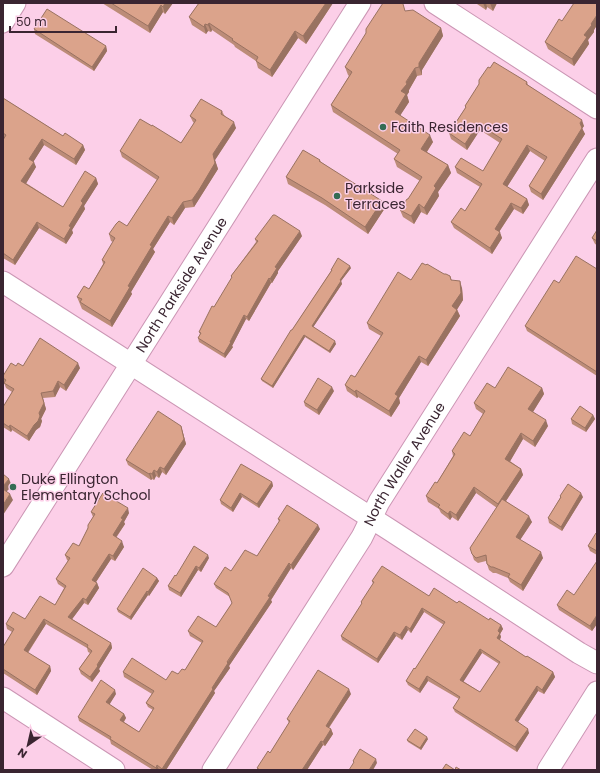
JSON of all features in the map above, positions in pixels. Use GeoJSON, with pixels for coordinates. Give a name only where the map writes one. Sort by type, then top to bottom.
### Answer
{"type":"FeatureCollection","features":[{"type":"Feature","properties":{"kind":"street"},"geometry":{"type":"LineString","coordinates":[[3,22],[15,3]]}},
{"type":"Feature","properties":{"kind":"street","name":"North Parkside Avenue"},"geometry":{"type":"LineString","coordinates":[[3,566],[360,3]]}},
{"type":"Feature","properties":{"kind":"street"},"geometry":{"type":"LineString","coordinates":[[435,3],[597,108]]}},
{"type":"Feature","properties":{"kind":"street","name":"North Waller Avenue"},"geometry":{"type":"LineString","coordinates":[[213,770],[362,537],[379,502],[597,159]]}},
{"type":"Feature","properties":{"kind":"street"},"geometry":{"type":"LineString","coordinates":[[3,282],[579,653],[597,663]]}},
{"type":"Feature","properties":{"kind":"street"},"geometry":{"type":"LineString","coordinates":[[548,770],[597,692]]}},
{"type":"Feature","properties":{"kind":"street"},"geometry":{"type":"LineString","coordinates":[[3,698],[114,770]]}},
{"type":"Feature","properties":{"kind":"building"},"geometry":{"type":"Polygon","coordinates":[[[111,3],[165,3],[163,7],[161,5],[148,26],[111,3]]]}},
{"type":"Feature","properties":{"kind":"building"},"geometry":{"type":"Polygon","coordinates":[[[199,3],[326,3],[303,36],[295,31],[270,70],[256,61],[258,57],[209,23],[208,25],[205,24],[204,27],[189,17],[199,3]]]}},
{"type":"Feature","properties":{"kind":"building"},"geometry":{"type":"Polygon","coordinates":[[[383,3],[402,3],[405,11],[413,10],[441,28],[419,63],[419,67],[415,68],[406,82],[407,84],[401,91],[406,94],[395,112],[430,135],[421,149],[448,165],[434,186],[436,188],[424,208],[419,204],[411,216],[400,210],[422,177],[394,159],[400,150],[331,105],[352,72],[345,67],[366,33],[366,29],[383,3]]]}},
{"type":"Feature","properties":{"kind":"building"},"geometry":{"type":"Polygon","coordinates":[[[574,3],[597,3],[597,15],[591,24],[592,25],[584,35],[587,37],[572,59],[545,42],[559,19],[562,21],[574,3]]]}},
{"type":"Feature","properties":{"kind":"building"},"geometry":{"type":"Polygon","coordinates":[[[47,9],[106,46],[92,67],[34,29],[47,9]]]}},
{"type":"Feature","properties":{"kind":"building"},"geometry":{"type":"Polygon","coordinates":[[[494,62],[527,82],[526,84],[582,120],[580,123],[582,128],[541,194],[529,186],[547,157],[527,145],[503,184],[527,199],[521,208],[511,203],[495,229],[500,232],[490,248],[451,222],[461,208],[465,211],[482,184],[455,167],[461,158],[483,171],[502,139],[478,124],[465,144],[449,133],[466,107],[465,106],[479,84],[479,80],[488,67],[490,68],[494,62]]]}},
{"type":"Feature","properties":{"kind":"building"},"geometry":{"type":"Polygon","coordinates":[[[3,98],[63,136],[65,133],[83,145],[74,159],[42,139],[29,159],[34,162],[21,181],[63,207],[85,171],[96,178],[81,201],[83,203],[69,226],[71,227],[64,239],[37,222],[13,260],[3,253],[3,140],[6,135],[3,133],[3,98]]]}},
{"type":"Feature","properties":{"kind":"building"},"geometry":{"type":"Polygon","coordinates":[[[201,99],[222,111],[221,114],[234,122],[213,154],[215,163],[192,200],[183,202],[172,218],[168,216],[150,245],[152,246],[128,286],[130,287],[110,321],[80,302],[82,299],[77,297],[84,286],[89,289],[105,262],[102,260],[115,238],[109,234],[119,221],[127,226],[159,177],[120,151],[140,119],[181,143],[196,120],[190,116],[201,99]]]}},
{"type":"Feature","properties":{"kind":"building","name":"Parkside Terraces"},"geometry":{"type":"Polygon","coordinates":[[[303,150],[382,201],[365,227],[322,198],[286,177],[303,150]]]}},
{"type":"Feature","properties":{"kind":"building"},"geometry":{"type":"Polygon","coordinates":[[[273,215],[300,231],[275,267],[277,268],[270,279],[269,278],[247,317],[244,315],[224,354],[198,338],[201,333],[199,332],[212,306],[214,307],[232,277],[231,276],[258,241],[255,239],[273,215]]]}},
{"type":"Feature","properties":{"kind":"building"},"geometry":{"type":"Polygon","coordinates":[[[597,230],[597,241],[592,238],[597,230]]]}},
{"type":"Feature","properties":{"kind":"building"},"geometry":{"type":"Polygon","coordinates":[[[576,256],[597,269],[597,372],[525,326],[554,280],[559,283],[576,256]]]}},
{"type":"Feature","properties":{"kind":"building"},"geometry":{"type":"Polygon","coordinates":[[[338,258],[350,266],[312,326],[335,341],[329,351],[304,335],[272,386],[261,379],[291,330],[332,270],[338,258]]]}},
{"type":"Feature","properties":{"kind":"building"},"geometry":{"type":"Polygon","coordinates":[[[422,263],[450,276],[451,280],[460,281],[461,293],[452,306],[457,310],[426,360],[419,356],[395,394],[398,396],[389,411],[356,390],[355,392],[345,385],[351,375],[355,377],[383,333],[367,323],[398,272],[411,280],[422,263]]]}},
{"type":"Feature","properties":{"kind":"building"},"geometry":{"type":"Polygon","coordinates":[[[40,338],[78,363],[64,385],[58,381],[53,391],[41,393],[44,403],[39,413],[40,416],[27,436],[10,425],[9,427],[3,423],[3,407],[14,389],[4,383],[6,380],[3,376],[11,363],[16,366],[18,363],[23,366],[40,338]]]}},
{"type":"Feature","properties":{"kind":"building"},"geometry":{"type":"Polygon","coordinates":[[[508,367],[542,388],[528,409],[546,420],[533,441],[521,433],[505,459],[521,469],[498,504],[474,487],[456,515],[450,511],[448,514],[438,507],[440,505],[426,496],[435,482],[437,483],[455,454],[452,451],[464,432],[470,436],[485,411],[474,403],[487,383],[495,388],[508,367]]]}},
{"type":"Feature","properties":{"kind":"building"},"geometry":{"type":"Polygon","coordinates":[[[318,378],[332,387],[317,410],[304,402],[318,378]]]}},
{"type":"Feature","properties":{"kind":"building"},"geometry":{"type":"Polygon","coordinates":[[[580,406],[593,415],[585,428],[571,419],[580,406]]]}},
{"type":"Feature","properties":{"kind":"building"},"geometry":{"type":"Polygon","coordinates":[[[158,411],[181,426],[184,439],[164,469],[160,467],[157,472],[154,470],[152,474],[149,474],[126,460],[158,411]]]}},
{"type":"Feature","properties":{"kind":"building"},"geometry":{"type":"Polygon","coordinates":[[[241,464],[272,482],[257,504],[240,493],[231,508],[220,500],[241,464]]]}},
{"type":"Feature","properties":{"kind":"building"},"geometry":{"type":"Polygon","coordinates":[[[3,474],[9,479],[3,486],[3,474]]]}},
{"type":"Feature","properties":{"kind":"building"},"geometry":{"type":"Polygon","coordinates":[[[568,484],[581,493],[561,527],[548,518],[568,484]]]}},
{"type":"Feature","properties":{"kind":"building"},"geometry":{"type":"Polygon","coordinates":[[[3,489],[10,494],[3,505],[3,489]]]}},
{"type":"Feature","properties":{"kind":"building"},"geometry":{"type":"Polygon","coordinates":[[[103,493],[128,508],[121,518],[123,519],[113,535],[122,541],[113,556],[109,554],[92,580],[97,583],[86,600],[83,598],[68,617],[111,643],[90,677],[79,669],[92,651],[87,647],[88,645],[44,619],[24,650],[50,666],[35,690],[3,669],[3,647],[14,629],[6,624],[13,612],[25,619],[40,596],[55,605],[66,586],[56,579],[70,558],[65,555],[73,543],[79,546],[88,525],[95,514],[91,512],[103,493]]]}},
{"type":"Feature","properties":{"kind":"building"},"geometry":{"type":"Polygon","coordinates":[[[502,499],[529,516],[516,537],[541,552],[521,585],[508,577],[510,574],[487,564],[486,555],[476,558],[472,554],[470,548],[502,499]]]}},
{"type":"Feature","properties":{"kind":"building"},"geometry":{"type":"Polygon","coordinates":[[[287,505],[318,525],[291,565],[289,563],[268,596],[270,597],[227,662],[228,663],[212,688],[213,689],[162,769],[157,765],[156,768],[110,739],[111,737],[78,717],[101,680],[115,690],[106,702],[124,714],[120,720],[139,732],[154,708],[146,703],[154,691],[123,672],[132,658],[166,680],[172,671],[178,674],[182,669],[185,670],[203,641],[188,631],[198,616],[216,627],[232,603],[228,593],[214,584],[225,567],[231,571],[245,550],[257,556],[280,520],[278,519],[287,505]]]}},
{"type":"Feature","properties":{"kind":"building"},"geometry":{"type":"Polygon","coordinates":[[[597,533],[597,551],[588,546],[597,533]]]}},
{"type":"Feature","properties":{"kind":"building"},"geometry":{"type":"Polygon","coordinates":[[[194,546],[208,555],[199,568],[196,566],[180,593],[168,586],[175,575],[176,576],[194,546]]]}},
{"type":"Feature","properties":{"kind":"building"},"geometry":{"type":"Polygon","coordinates":[[[597,561],[597,615],[590,626],[557,605],[567,590],[574,595],[597,561]]]}},
{"type":"Feature","properties":{"kind":"building"},"geometry":{"type":"Polygon","coordinates":[[[382,566],[429,596],[434,588],[457,603],[459,601],[489,620],[490,618],[501,625],[498,631],[500,633],[497,638],[553,672],[542,690],[537,686],[515,720],[528,729],[515,747],[453,708],[460,697],[427,676],[419,689],[406,681],[445,622],[422,608],[410,629],[406,626],[400,635],[394,632],[377,659],[341,636],[374,582],[372,581],[382,566]],[[480,649],[460,680],[480,692],[500,662],[480,649]]]}},
{"type":"Feature","properties":{"kind":"building"},"geometry":{"type":"Polygon","coordinates":[[[143,568],[157,578],[130,617],[117,609],[143,568]]]}},
{"type":"Feature","properties":{"kind":"building"},"geometry":{"type":"Polygon","coordinates":[[[318,670],[349,689],[326,726],[331,729],[323,742],[321,741],[302,770],[260,770],[257,768],[268,751],[270,753],[290,721],[287,719],[318,670]]]}},
{"type":"Feature","properties":{"kind":"building"},"geometry":{"type":"Polygon","coordinates":[[[415,729],[427,737],[420,748],[407,740],[415,729]]]}},
{"type":"Feature","properties":{"kind":"building"},"geometry":{"type":"Polygon","coordinates":[[[360,749],[376,759],[369,770],[349,770],[354,762],[353,761],[360,749]]]}},
{"type":"Feature","properties":{"kind":"building"},"geometry":{"type":"Polygon","coordinates":[[[446,764],[455,770],[442,770],[446,764]]]}},
{"type":"Feature","properties":{"kind":"place","name":"Faith Residences"},"geometry":{"type":"Point","coordinates":[383,127]}},
{"type":"Feature","properties":{"kind":"place","name":"Parkside Terraces"},"geometry":{"type":"Point","coordinates":[337,196]}},
{"type":"Feature","properties":{"kind":"place","name":"Duke Ellington Elementary School"},"geometry":{"type":"Point","coordinates":[13,487]}}]}
